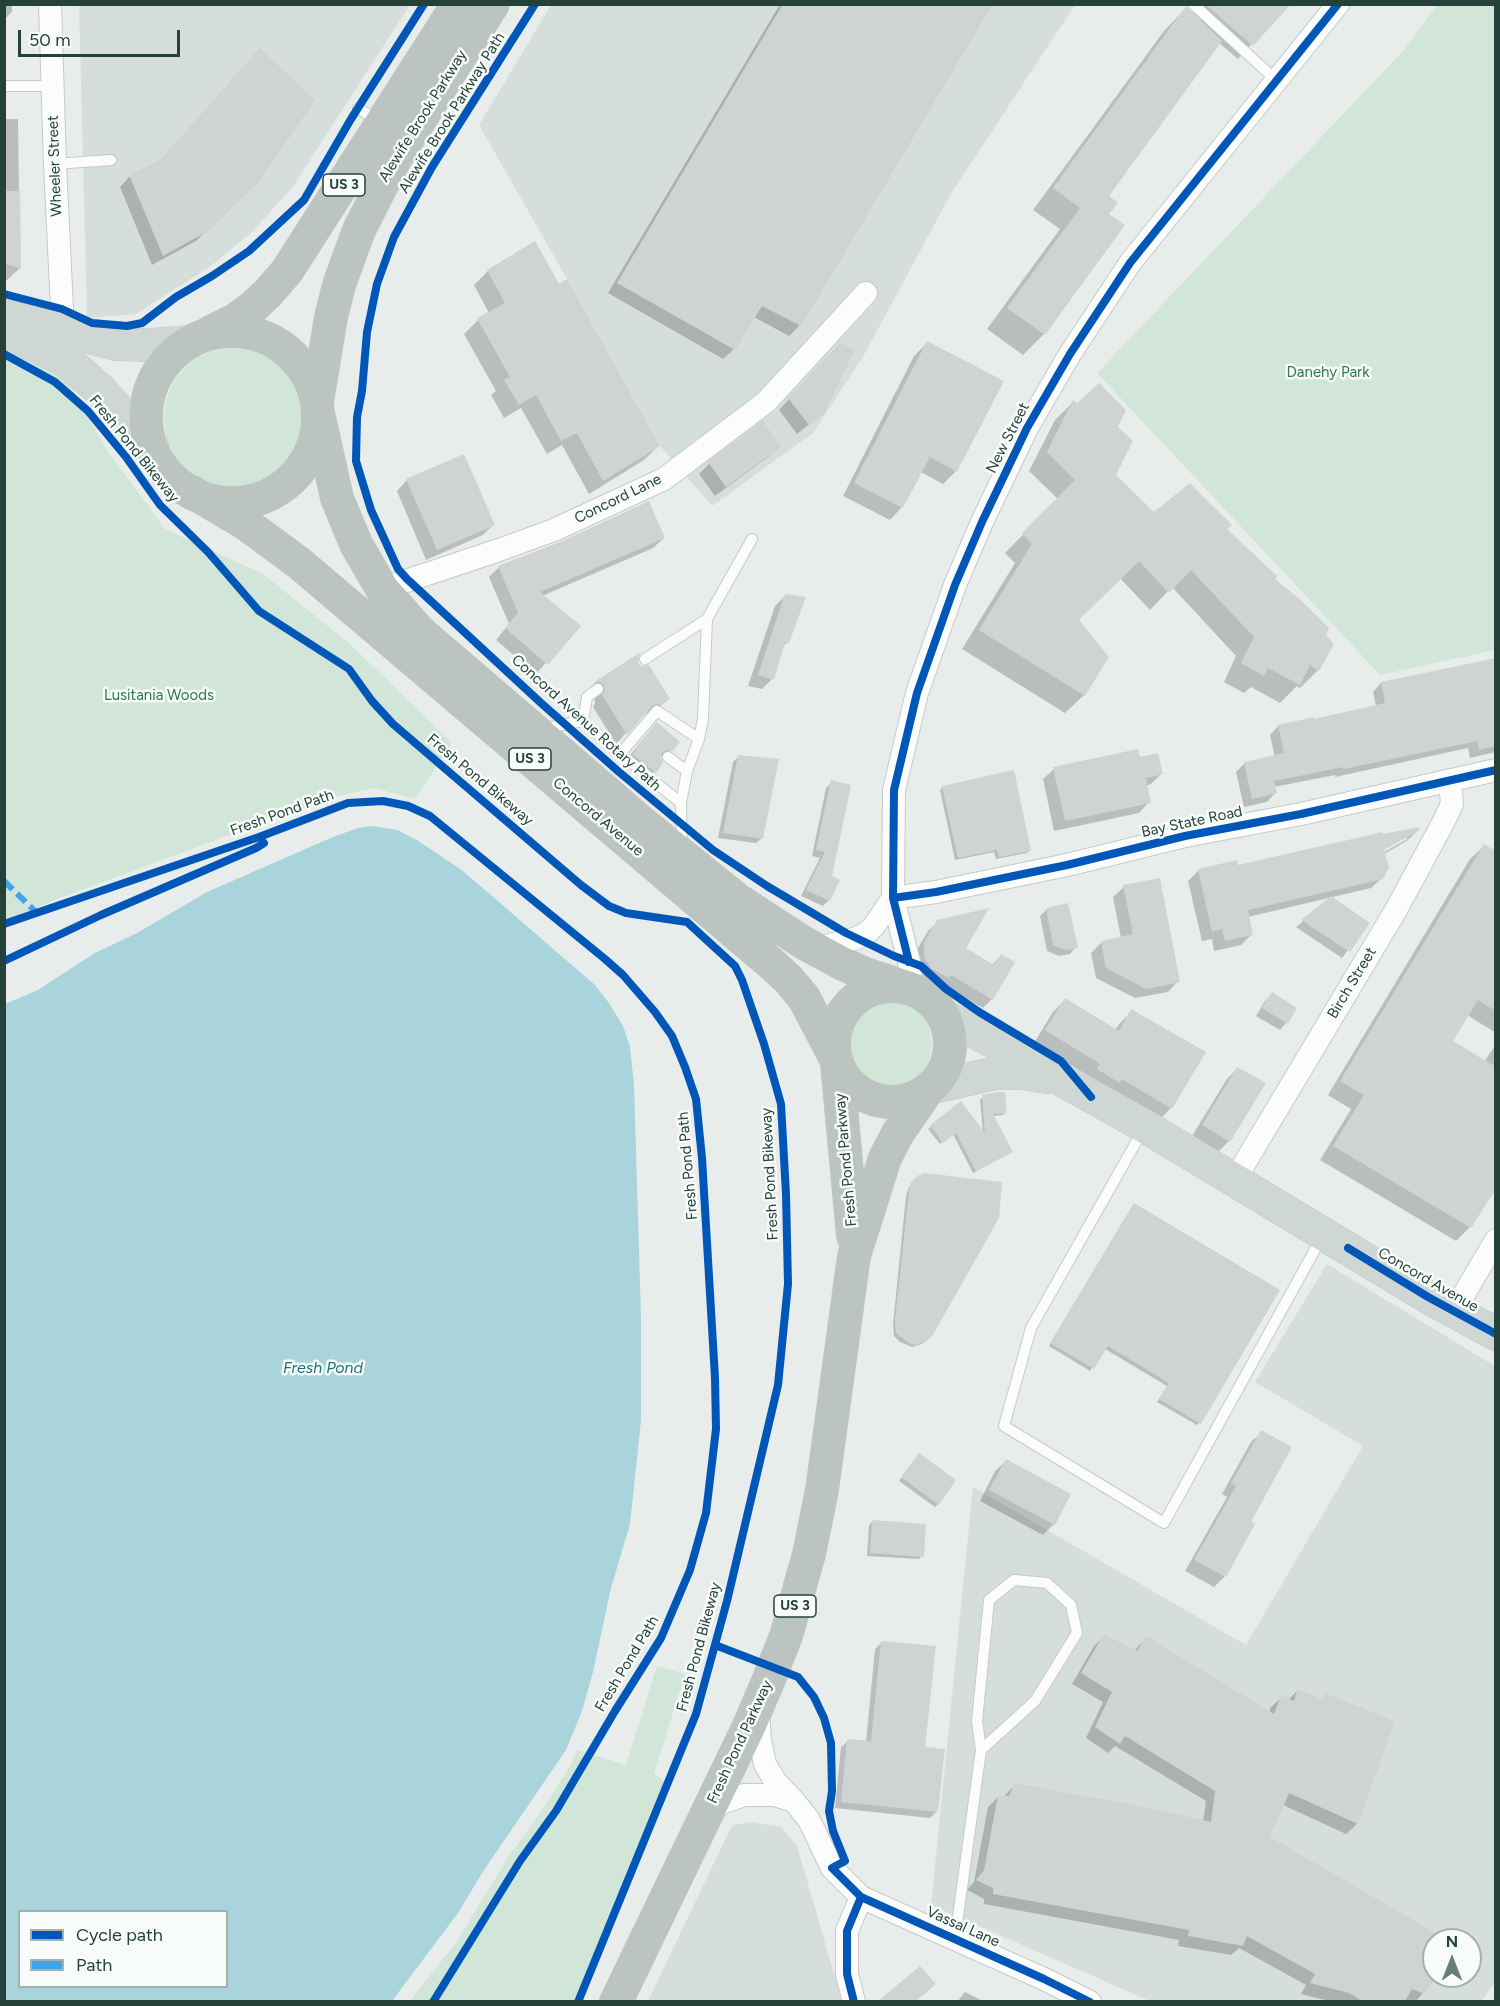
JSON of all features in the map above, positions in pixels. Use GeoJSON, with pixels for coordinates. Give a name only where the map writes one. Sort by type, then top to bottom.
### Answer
{"type":"FeatureCollection","features":[{"type":"Feature","properties":{"kind":"highway","name":"Alewife Brook Parkway"},"geometry":{"type":"LineString","coordinates":[[196,340],[245,313],[278,282],[303,249],[371,116],[458,4]]}},
{"type":"Feature","properties":{"kind":"highway","name":"Alewife Brook Parkway"},"geometry":{"type":"LineString","coordinates":[[318,408],[333,309],[345,266],[359,230],[394,161],[493,4]]}},
{"type":"Feature","properties":{"kind":"highway"},"geometry":{"type":"LineString","coordinates":[[192,492],[209,499],[236,502],[254,500],[279,489],[299,471],[309,456],[315,439],[318,408],[312,386],[304,370],[293,356],[278,345],[254,334],[236,331],[218,333],[196,340]]}},
{"type":"Feature","properties":{"kind":"highway","name":"US 3"},"geometry":{"type":"LineString","coordinates":[[192,492],[182,486],[160,463],[152,446],[146,415],[151,389],[167,362],[180,349],[196,340]]}},
{"type":"Feature","properties":{"kind":"highway","name":"Concord Avenue"},"geometry":{"type":"LineString","coordinates":[[318,408],[334,487],[356,544],[382,589],[406,618],[435,647],[682,857],[738,900],[815,949],[856,970],[910,989]]}},
{"type":"Feature","properties":{"kind":"highway","name":"Concord Avenue"},"geometry":{"type":"LineString","coordinates":[[192,492],[246,524],[299,563],[774,966],[804,998],[836,1061]]}},
{"type":"Feature","properties":{"kind":"highway"},"geometry":{"type":"LineString","coordinates":[[910,989],[893,986],[878,988],[864,993],[851,1002],[842,1013],[836,1028],[834,1042],[836,1061],[844,1077],[853,1087],[877,1100],[890,1102],[904,1100],[917,1096],[929,1088]]}},
{"type":"Feature","properties":{"kind":"highway","name":"US 3"},"geometry":{"type":"LineString","coordinates":[[910,989],[927,998],[942,1014],[949,1034],[949,1054],[942,1073],[929,1088]]}},
{"type":"Feature","properties":{"kind":"highway","name":"Fresh Pond Parkway"},"geometry":{"type":"LineString","coordinates":[[836,1061],[854,1256]]}},
{"type":"Feature","properties":{"kind":"highway","name":"Fresh Pond Parkway"},"geometry":{"type":"LineString","coordinates":[[616,2001],[759,1704],[789,1628],[817,1518],[831,1434],[854,1256],[885,1158],[898,1133],[929,1088]]}},
{"type":"Feature","properties":{"kind":"main road"},"geometry":{"type":"LineString","coordinates":[[4,314],[116,344],[142,345],[196,340]]}},
{"type":"Feature","properties":{"kind":"main road"},"geometry":{"type":"LineString","coordinates":[[4,330],[62,358],[73,366],[101,391],[152,446]]}},
{"type":"Feature","properties":{"kind":"main road","name":"Concord Avenue"},"geometry":{"type":"LineString","coordinates":[[942,1014],[1146,1127],[1496,1334]]}},
{"type":"Feature","properties":{"kind":"main road","name":"Concord Avenue"},"geometry":{"type":"LineString","coordinates":[[929,1088],[984,1075],[1008,1072],[1061,1079]]}},
{"type":"Feature","properties":{"kind":"street","name":"Wheeler Street"},"geometry":{"type":"LineString","coordinates":[[50,4],[62,309],[60,328]]}},
{"type":"Feature","properties":{"kind":"street","name":"New Street"},"geometry":{"type":"LineString","coordinates":[[910,989],[909,963],[893,898],[894,790],[916,693],[955,585],[982,522],[1027,428],[1070,354],[1130,263],[1338,4]]}},
{"type":"Feature","properties":{"kind":"street","name":"Concord Lane"},"geometry":{"type":"LineString","coordinates":[[382,589],[555,530],[664,479],[766,402],[866,293]]}},
{"type":"Feature","properties":{"kind":"street","name":"Bay State Road"},"geometry":{"type":"LineString","coordinates":[[893,898],[936,892],[1067,865],[1185,836],[1301,814],[1496,770]]}},
{"type":"Feature","properties":{"kind":"street","name":"Birch Street"},"geometry":{"type":"LineString","coordinates":[[1234,1181],[1396,910],[1438,833],[1452,804],[1450,780]]}},
{"type":"Feature","properties":{"kind":"street"},"geometry":{"type":"LineString","coordinates":[[815,949],[857,938],[868,932],[893,898]]}},
{"type":"Feature","properties":{"kind":"street"},"geometry":{"type":"LineString","coordinates":[[1454,1311],[1496,1240]]}},
{"type":"Feature","properties":{"kind":"street","name":"Vassal Lane"},"geometry":{"type":"LineString","coordinates":[[759,1704],[758,1728],[765,1764],[775,1781],[809,1820],[832,1868],[861,1897],[1090,2001]]}},
{"type":"Feature","properties":{"kind":"street"},"geometry":{"type":"LineString","coordinates":[[706,1814],[724,1802],[744,1795],[775,1795],[794,1801]]}},
{"type":"Feature","properties":{"kind":"street"},"geometry":{"type":"LineString","coordinates":[[854,2001],[847,1974],[847,1931],[861,1897]]}},
{"type":"Feature","properties":{"kind":"lane"},"geometry":{"type":"LineString","coordinates":[[1193,4],[1276,80]]}},
{"type":"Feature","properties":{"kind":"lane"},"geometry":{"type":"LineString","coordinates":[[4,86],[52,86]]}},
{"type":"Feature","properties":{"kind":"lane"},"geometry":{"type":"LineString","coordinates":[[55,165],[111,160]]}},
{"type":"Feature","properties":{"kind":"lane"},"geometry":{"type":"LineString","coordinates":[[682,857],[681,803],[687,771],[704,719],[707,619],[752,539]]}},
{"type":"Feature","properties":{"kind":"lane"},"geometry":{"type":"LineString","coordinates":[[645,659],[707,619]]}},
{"type":"Feature","properties":{"kind":"lane"},"geometry":{"type":"LineString","coordinates":[[583,721],[587,697],[598,689]]}},
{"type":"Feature","properties":{"kind":"lane"},"geometry":{"type":"LineString","coordinates":[[620,754],[641,737],[657,711],[699,739]]}},
{"type":"Feature","properties":{"kind":"lane"},"geometry":{"type":"LineString","coordinates":[[534,731],[583,721]]}},
{"type":"Feature","properties":{"kind":"lane"},"geometry":{"type":"LineString","coordinates":[[583,721],[681,803]]}},
{"type":"Feature","properties":{"kind":"lane"},"geometry":{"type":"LineString","coordinates":[[668,757],[687,771]]}},
{"type":"Feature","properties":{"kind":"lane"},"geometry":{"type":"LineString","coordinates":[[1146,1127],[1031,1328],[1004,1426],[1164,1523],[1324,1234]]}},
{"type":"Feature","properties":{"kind":"lane"},"geometry":{"type":"LineString","coordinates":[[955,1938],[981,1750],[977,1721],[989,1600],[1014,1580],[1047,1583],[1071,1605],[1077,1634],[1035,1701],[981,1750]]}},
{"type":"Feature","properties":{"kind":"shaded area"},"geometry":{"type":"Polygon","coordinates":[[[79,5],[410,5],[292,188],[252,232],[211,266],[136,314],[87,318],[79,5]]]}},
{"type":"Feature","properties":{"kind":"shaded area"},"geometry":{"type":"Polygon","coordinates":[[[551,5],[1075,5],[952,192],[864,355],[813,433],[712,506],[660,446],[479,125],[551,5]]]}},
{"type":"Feature","properties":{"kind":"shaded area"},"geometry":{"type":"Polygon","coordinates":[[[1327,1264],[1495,1366],[1496,1980],[1482,2001],[1150,2001],[931,1905],[973,1487],[1246,1645],[1363,1446],[1255,1382],[1327,1264]]]}},
{"type":"Feature","properties":{"kind":"shaded area"},"geometry":{"type":"Polygon","coordinates":[[[752,1822],[781,1827],[797,1846],[842,2001],[648,2001],[732,1825],[752,1822]]]}},
{"type":"Feature","properties":{"kind":"green space","name":"Danehy Park"},"geometry":{"type":"Polygon","coordinates":[[[1438,4],[1495,5],[1495,650],[1380,675],[1097,373],[1404,50],[1438,4]]]}},
{"type":"Feature","properties":{"kind":"green space","name":"Lusitania Woods"},"geometry":{"type":"Polygon","coordinates":[[[4,339],[55,359],[106,449],[165,529],[263,574],[350,644],[452,743],[415,799],[375,788],[329,798],[52,901],[5,923],[4,339]]]}},
{"type":"Feature","properties":{"kind":"green space"},"geometry":{"type":"Polygon","coordinates":[[[234,348],[261,354],[273,360],[283,369],[292,379],[298,391],[304,418],[298,445],[292,457],[283,467],[273,476],[261,482],[234,488],[207,482],[195,476],[185,467],[176,457],[170,445],[164,418],[170,391],[176,379],[185,369],[195,360],[207,354],[234,348]]]}},
{"type":"Feature","properties":{"kind":"green space"},"geometry":{"type":"Polygon","coordinates":[[[888,1000],[905,1004],[919,1013],[928,1027],[932,1044],[928,1061],[919,1075],[905,1084],[888,1088],[871,1084],[857,1075],[848,1061],[844,1044],[848,1027],[857,1013],[871,1004],[888,1000]]]}},
{"type":"Feature","properties":{"kind":"green space"},"geometry":{"type":"Polygon","coordinates":[[[657,1666],[685,1674],[654,1774],[668,1783],[578,2001],[410,2001],[457,1941],[509,1856],[550,1799],[577,1750],[626,1765],[657,1666]]]}},
{"type":"Feature","properties":{"kind":"water","name":"Fresh Pond"},"geometry":{"type":"Polygon","coordinates":[[[372,826],[397,830],[417,840],[463,871],[595,985],[623,1026],[630,1047],[634,1085],[641,1317],[641,1420],[630,1524],[611,1588],[593,1672],[582,1711],[566,1750],[484,1870],[458,1913],[392,2001],[5,2001],[5,1004],[38,990],[93,954],[137,933],[207,892],[358,828],[372,826]]]}},
{"type":"Feature","properties":{"kind":"building"},"geometry":{"type":"Polygon","coordinates":[[[783,4],[993,4],[801,326],[762,306],[735,350],[617,283],[783,4]]]}},
{"type":"Feature","properties":{"kind":"building"},"geometry":{"type":"Polygon","coordinates":[[[1205,4],[1291,4],[1253,46],[1205,4]]]}},
{"type":"Feature","properties":{"kind":"building"},"geometry":{"type":"Polygon","coordinates":[[[1186,6],[1222,41],[1109,196],[1118,203],[1109,214],[1125,225],[1045,335],[1007,308],[1080,208],[1053,188],[1186,6]]]}},
{"type":"Feature","properties":{"kind":"building"},"geometry":{"type":"Polygon","coordinates":[[[260,48],[315,100],[259,182],[208,231],[163,256],[129,175],[160,160],[260,48]]]}},
{"type":"Feature","properties":{"kind":"building"},"geometry":{"type":"Polygon","coordinates":[[[4,191],[20,191],[21,269],[4,263],[4,191]]]}},
{"type":"Feature","properties":{"kind":"building"},"geometry":{"type":"Polygon","coordinates":[[[535,241],[559,284],[567,279],[660,446],[603,481],[577,433],[561,441],[536,395],[519,405],[504,380],[510,377],[477,318],[505,303],[487,270],[535,241]]]}},
{"type":"Feature","properties":{"kind":"building"},"geometry":{"type":"Polygon","coordinates":[[[927,341],[1004,381],[957,472],[930,457],[903,508],[854,483],[927,341]]]}},
{"type":"Feature","properties":{"kind":"building"},"geometry":{"type":"Polygon","coordinates":[[[840,343],[855,349],[824,414],[809,425],[788,398],[840,343]]]}},
{"type":"Feature","properties":{"kind":"building"},"geometry":{"type":"Polygon","coordinates":[[[1099,383],[1126,410],[1118,427],[1133,441],[1116,475],[1154,512],[1190,483],[1232,525],[1227,529],[1277,576],[1275,579],[1329,628],[1326,635],[1334,644],[1319,671],[1310,665],[1300,685],[1268,668],[1264,676],[1241,663],[1254,637],[1191,570],[1169,593],[1139,561],[1079,620],[1109,657],[1085,696],[979,630],[1032,544],[1022,533],[1075,480],[1047,452],[1073,400],[1077,403],[1099,383]]]}},
{"type":"Feature","properties":{"kind":"building"},"geometry":{"type":"Polygon","coordinates":[[[763,421],[781,447],[726,487],[708,462],[763,421]]]}},
{"type":"Feature","properties":{"kind":"building"},"geometry":{"type":"Polygon","coordinates":[[[464,454],[495,525],[437,550],[406,479],[464,454]]]}},
{"type":"Feature","properties":{"kind":"building"},"geometry":{"type":"Polygon","coordinates":[[[649,501],[665,538],[540,592],[581,626],[548,665],[505,628],[518,613],[498,566],[560,542],[649,501]]]}},
{"type":"Feature","properties":{"kind":"building"},"geometry":{"type":"Polygon","coordinates":[[[785,594],[806,597],[789,643],[785,642],[774,680],[758,675],[785,594]]]}},
{"type":"Feature","properties":{"kind":"building"},"geometry":{"type":"Polygon","coordinates":[[[641,652],[638,663],[642,666],[649,665],[670,699],[661,705],[652,706],[627,735],[602,695],[605,691],[604,685],[594,682],[641,652]]]}},
{"type":"Feature","properties":{"kind":"building"},"geometry":{"type":"Polygon","coordinates":[[[1496,658],[1496,746],[1479,750],[1477,741],[1274,781],[1277,793],[1252,799],[1244,762],[1284,753],[1278,725],[1385,703],[1381,682],[1496,658]]]}},
{"type":"Feature","properties":{"kind":"building"},"geometry":{"type":"Polygon","coordinates":[[[657,722],[680,742],[673,751],[662,752],[663,763],[656,773],[632,754],[657,722]]]}},
{"type":"Feature","properties":{"kind":"building"},"geometry":{"type":"Polygon","coordinates":[[[1138,749],[1140,757],[1158,753],[1163,774],[1146,778],[1151,803],[1065,821],[1053,767],[1138,749]]]}},
{"type":"Feature","properties":{"kind":"building"},"geometry":{"type":"Polygon","coordinates":[[[738,755],[779,759],[763,839],[723,833],[738,755]]]}},
{"type":"Feature","properties":{"kind":"building"},"geometry":{"type":"Polygon","coordinates":[[[1014,770],[1031,851],[999,857],[997,850],[958,858],[942,786],[1014,770]]]}},
{"type":"Feature","properties":{"kind":"building"},"geometry":{"type":"Polygon","coordinates":[[[831,780],[851,785],[832,876],[840,880],[830,901],[806,890],[825,852],[816,850],[831,780]]]}},
{"type":"Feature","properties":{"kind":"building"},"geometry":{"type":"Polygon","coordinates":[[[1419,827],[1420,830],[1384,850],[1389,868],[1383,879],[1248,910],[1253,935],[1225,941],[1222,929],[1212,932],[1198,869],[1237,860],[1238,865],[1383,832],[1383,834],[1419,827]]]}},
{"type":"Feature","properties":{"kind":"building"},"geometry":{"type":"Polygon","coordinates":[[[1484,844],[1496,851],[1496,1011],[1478,1000],[1453,1041],[1496,1067],[1496,1189],[1471,1228],[1333,1146],[1364,1095],[1340,1081],[1484,844]]]}},
{"type":"Feature","properties":{"kind":"building"},"geometry":{"type":"Polygon","coordinates":[[[1160,878],[1180,982],[1146,989],[1106,968],[1101,941],[1133,934],[1123,885],[1160,878]]]}},
{"type":"Feature","properties":{"kind":"building"},"geometry":{"type":"Polygon","coordinates":[[[1331,896],[1370,923],[1350,952],[1301,920],[1331,896]]]}},
{"type":"Feature","properties":{"kind":"building"},"geometry":{"type":"Polygon","coordinates":[[[1068,903],[1078,948],[1066,950],[1053,945],[1046,908],[1068,903]]]}},
{"type":"Feature","properties":{"kind":"building"},"geometry":{"type":"Polygon","coordinates":[[[989,908],[966,948],[994,965],[1001,954],[1015,962],[993,1000],[951,975],[949,978],[932,969],[924,957],[924,942],[937,920],[989,908]]]}},
{"type":"Feature","properties":{"kind":"building"},"geometry":{"type":"Polygon","coordinates":[[[1272,992],[1297,1008],[1288,1024],[1262,1008],[1272,992]]]}},
{"type":"Feature","properties":{"kind":"building"},"geometry":{"type":"Polygon","coordinates":[[[1065,998],[1119,1031],[1131,1009],[1206,1052],[1172,1109],[1122,1079],[1120,1083],[1097,1069],[1100,1064],[1045,1030],[1065,998]]]}},
{"type":"Feature","properties":{"kind":"building"},"geometry":{"type":"Polygon","coordinates":[[[1237,1067],[1266,1083],[1230,1142],[1202,1125],[1237,1067]]]}},
{"type":"Feature","properties":{"kind":"building"},"geometry":{"type":"Polygon","coordinates":[[[1005,1092],[1007,1113],[993,1114],[1013,1152],[976,1171],[956,1133],[943,1143],[930,1125],[961,1101],[985,1133],[982,1095],[1005,1092]]]}},
{"type":"Feature","properties":{"kind":"building"},"geometry":{"type":"Polygon","coordinates":[[[924,1173],[1002,1182],[999,1218],[933,1335],[927,1341],[916,1345],[909,1343],[896,1333],[895,1320],[909,1192],[911,1182],[924,1173]]]}},
{"type":"Feature","properties":{"kind":"building"},"geometry":{"type":"Polygon","coordinates":[[[1134,1203],[1280,1290],[1201,1424],[1159,1399],[1169,1383],[1108,1346],[1094,1369],[1050,1343],[1134,1203]]]}},
{"type":"Feature","properties":{"kind":"building"},"geometry":{"type":"Polygon","coordinates":[[[1261,1430],[1292,1447],[1251,1522],[1255,1524],[1226,1577],[1194,1560],[1236,1486],[1231,1483],[1261,1430]]]}},
{"type":"Feature","properties":{"kind":"building"},"geometry":{"type":"Polygon","coordinates":[[[919,1453],[956,1480],[939,1505],[901,1477],[919,1453]]]}},
{"type":"Feature","properties":{"kind":"building"},"geometry":{"type":"Polygon","coordinates":[[[1006,1459],[1071,1494],[1055,1525],[989,1490],[1006,1459]]]}},
{"type":"Feature","properties":{"kind":"building"},"geometry":{"type":"Polygon","coordinates":[[[872,1520],[926,1524],[924,1557],[870,1553],[872,1520]]]}},
{"type":"Feature","properties":{"kind":"building"},"geometry":{"type":"Polygon","coordinates":[[[1104,1634],[1137,1651],[1146,1636],[1274,1714],[1281,1695],[1294,1701],[1297,1689],[1321,1699],[1325,1693],[1395,1721],[1358,1824],[1289,1793],[1270,1837],[1427,1928],[1422,1928],[1422,1988],[1429,1988],[1425,1994],[1412,1989],[1405,2001],[1362,2001],[1349,1993],[1310,1983],[1315,1974],[1247,1936],[1243,1946],[1188,1936],[1189,1930],[993,1894],[993,1888],[976,1880],[984,1870],[998,1795],[1009,1796],[1014,1783],[1145,1807],[1211,1822],[1215,1791],[1125,1736],[1120,1744],[1095,1727],[1112,1692],[1081,1673],[1104,1634]]]}},
{"type":"Feature","properties":{"kind":"building"},"geometry":{"type":"Polygon","coordinates":[[[881,1641],[936,1646],[925,1747],[945,1749],[938,1812],[841,1802],[847,1739],[871,1741],[881,1641]]]}},
{"type":"Feature","properties":{"kind":"building"},"geometry":{"type":"Polygon","coordinates":[[[920,1966],[936,1984],[916,2001],[878,2001],[920,1966]]]}},
{"type":"Feature","properties":{"kind":"marked path"},"geometry":{"type":"LineString","coordinates":[[4,881],[38,914]]}},
{"type":"Feature","properties":{"kind":"cycle path"},"geometry":{"type":"LineString","coordinates":[[4,294],[62,309],[92,323],[127,326],[142,323],[176,297],[249,251],[304,200],[351,119],[424,4]]}},
{"type":"Feature","properties":{"kind":"cycle path","name":"Alewife Brook Parkway Path"},"geometry":{"type":"LineString","coordinates":[[535,4],[432,167],[394,237],[377,284],[367,332],[362,391],[357,417],[356,461],[371,510],[398,569],[541,703],[713,850],[767,886],[846,933],[921,966],[946,989],[979,1012],[1061,1061],[1091,1097]]}},
{"type":"Feature","properties":{"kind":"cycle path"},"geometry":{"type":"LineString","coordinates":[[909,962],[893,898],[894,790],[917,693],[955,585],[982,522],[1027,428],[1070,354],[1130,263],[1338,4]]}},
{"type":"Feature","properties":{"kind":"cycle path","name":"Fresh Pond Bikeway"},"geometry":{"type":"LineString","coordinates":[[4,354],[55,382],[88,411],[126,457],[160,505],[208,552],[259,611],[349,669],[372,701],[393,724],[581,885],[609,906],[626,913],[687,922],[735,966],[742,980],[781,1104],[788,1284],[778,1385],[727,1601],[696,1714],[578,2002]]}},
{"type":"Feature","properties":{"kind":"cycle path"},"geometry":{"type":"LineString","coordinates":[[893,898],[936,892],[1067,865],[1185,836],[1301,814],[1496,770]]}},
{"type":"Feature","properties":{"kind":"cycle path","name":"Fresh Pond Path"},"geometry":{"type":"LineString","coordinates":[[4,924],[259,837],[348,803],[383,801],[408,806],[430,816],[623,975],[672,1036],[685,1067],[696,1099],[702,1158],[715,1378],[716,1429],[706,1513],[690,1570],[661,1638],[556,1811],[520,1861],[433,2002]]}},
{"type":"Feature","properties":{"kind":"cycle path"},"geometry":{"type":"LineString","coordinates":[[4,961],[101,915],[264,843]]}},
{"type":"Feature","properties":{"kind":"cycle path"},"geometry":{"type":"LineString","coordinates":[[1348,1248],[1428,1297],[1496,1334]]}},
{"type":"Feature","properties":{"kind":"cycle path","name":"Fresh Pond Bikeway"},"geometry":{"type":"LineString","coordinates":[[715,1645],[798,1677],[814,1697],[824,1718],[831,1743],[832,1791],[829,1811],[833,1831],[845,1861],[832,1868],[861,1897],[1090,2002]]}},
{"type":"Feature","properties":{"kind":"cycle path"},"geometry":{"type":"LineString","coordinates":[[854,2002],[847,1974],[847,1931],[861,1897]]}}]}
